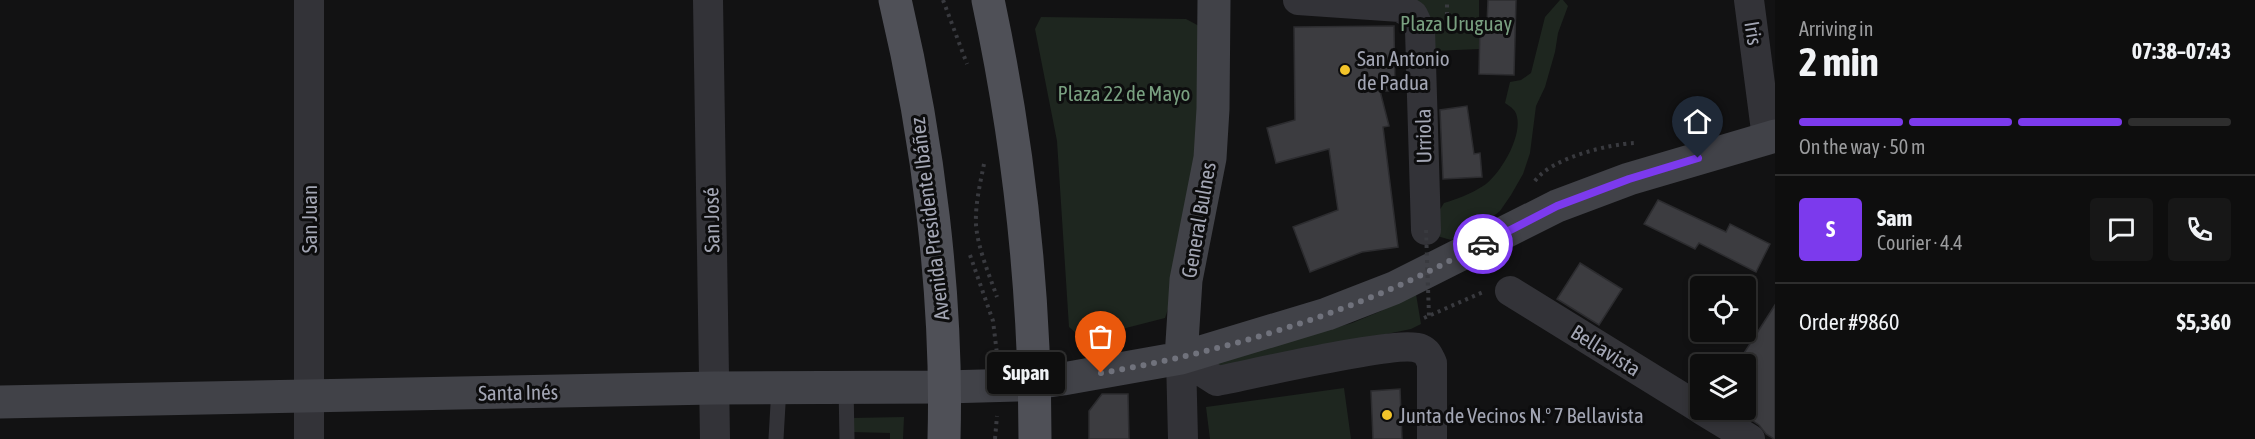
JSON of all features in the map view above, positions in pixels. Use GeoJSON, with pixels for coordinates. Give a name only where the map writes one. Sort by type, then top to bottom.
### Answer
{"type":"FeatureCollection","features":[{"type":"Feature","properties":{"kind":"main road","name":"Avenida Presidente Ibáñez"},"geometry":{"type":"LineString","coordinates":[[895,0],[907,52],[926,166],[938,274],[945,387],[944,439]]}},
{"type":"Feature","properties":{"kind":"main road"},"geometry":{"type":"LineString","coordinates":[[988,0],[1016,150],[1029,272],[1036,383],[1035,439]]}},
{"type":"Feature","properties":{"kind":"main road","name":"General Bulnes"},"geometry":{"type":"LineString","coordinates":[[1181,358],[1188,270],[1210,158],[1214,0]]}},
{"type":"Feature","properties":{"kind":"main road","name":"Santa Inés"},"geometry":{"type":"LineString","coordinates":[[0,402],[714,388],[945,387],[1036,383],[1181,358],[1296,323],[1383,292],[1557,206],[1629,179],[1771,137]]}},
{"type":"Feature","properties":{"kind":"street","name":"San Juan"},"geometry":{"type":"LineString","coordinates":[[309,0],[309,439]]}},
{"type":"Feature","properties":{"kind":"street","name":"San José"},"geometry":{"type":"LineString","coordinates":[[708,0],[715,439]]}},
{"type":"Feature","properties":{"kind":"street","name":"Urriola"},"geometry":{"type":"LineString","coordinates":[[1298,0],[1400,7],[1413,15],[1420,30],[1426,230]]}},
{"type":"Feature","properties":{"kind":"street","name":"Iris"},"geometry":{"type":"LineString","coordinates":[[1749,0],[1771,137]]}},
{"type":"Feature","properties":{"kind":"street","name":"Bellavista"},"geometry":{"type":"LineString","coordinates":[[1510,291],[1690,402]]}},
{"type":"Feature","properties":{"kind":"street"},"geometry":{"type":"LineString","coordinates":[[1181,358],[1217,381],[1392,348],[1421,349],[1428,354],[1432,363],[1432,439]]}},
{"type":"Feature","properties":{"kind":"street","name":"General Bulnes"},"geometry":{"type":"LineString","coordinates":[[1181,358],[1183,439]]}},
{"type":"Feature","properties":{"kind":"street","name":"Bellavista"},"geometry":{"type":"LineString","coordinates":[[1719,420],[1750,439]]}},
{"type":"Feature","properties":{"kind":"lane"},"geometry":{"type":"LineString","coordinates":[[846,386],[847,439]]}},
{"type":"Feature","properties":{"kind":"lane"},"geometry":{"type":"LineString","coordinates":[[776,439],[780,387]]}},
{"type":"Feature","properties":{"kind":"path"},"geometry":{"type":"LineString","coordinates":[[943,0],[968,66]]}},
{"type":"Feature","properties":{"kind":"path"},"geometry":{"type":"LineString","coordinates":[[985,161],[978,194],[976,224],[980,247],[1000,308]]}},
{"type":"Feature","properties":{"kind":"path"},"geometry":{"type":"LineString","coordinates":[[1426,230],[1429,316],[1469,298]]}},
{"type":"Feature","properties":{"kind":"green space","name":"Plaza Uruguay"},"geometry":{"type":"Polygon","coordinates":[[[1405,0],[1479,0],[1479,49],[1434,51],[1430,19],[1422,10],[1405,0]]]}},
{"type":"Feature","properties":{"kind":"green space"},"geometry":{"type":"Polygon","coordinates":[[[1560,0],[1568,6],[1558,33],[1545,87],[1536,106],[1530,153],[1523,174],[1500,211],[1474,231],[1451,240],[1437,236],[1439,211],[1444,203],[1483,186],[1496,174],[1508,156],[1518,126],[1516,112],[1505,103],[1510,82],[1521,80],[1531,73],[1545,17],[1560,0]]]}},
{"type":"Feature","properties":{"kind":"green space","name":"Plaza 22 de Mayo"},"geometry":{"type":"Polygon","coordinates":[[[1041,17],[1186,19],[1201,27],[1196,161],[1165,318],[1083,339],[1069,327],[1057,141],[1035,29],[1041,17]]]}},
{"type":"Feature","properties":{"kind":"green space"},"geometry":{"type":"Polygon","coordinates":[[[1416,294],[1421,324],[1411,329],[1216,369],[1215,362],[1352,323],[1381,311],[1408,295],[1416,294]]]}},
{"type":"Feature","properties":{"kind":"green space"},"geometry":{"type":"Polygon","coordinates":[[[1344,388],[1351,439],[1210,439],[1206,407],[1344,388]]]}},
{"type":"Feature","properties":{"kind":"green space"},"geometry":{"type":"Polygon","coordinates":[[[904,417],[903,439],[890,439],[890,433],[851,432],[852,418],[904,417]]]}},
{"type":"Feature","properties":{"kind":"building"},"geometry":{"type":"Polygon","coordinates":[[[1488,0],[1516,0],[1514,75],[1479,74],[1480,24],[1487,25],[1488,0]]]}},
{"type":"Feature","properties":{"kind":"building"},"geometry":{"type":"Polygon","coordinates":[[[1394,26],[1395,91],[1380,91],[1389,126],[1383,127],[1398,247],[1362,252],[1310,272],[1293,227],[1338,210],[1329,149],[1276,163],[1267,128],[1295,120],[1294,27],[1394,26]]]}},
{"type":"Feature","properties":{"kind":"building"},"geometry":{"type":"Polygon","coordinates":[[[1467,106],[1474,154],[1480,153],[1482,177],[1443,179],[1440,110],[1467,106]]]}},
{"type":"Feature","properties":{"kind":"building"},"geometry":{"type":"Polygon","coordinates":[[[1658,200],[1726,232],[1730,224],[1770,244],[1756,272],[1699,243],[1695,249],[1644,224],[1658,200]]]}},
{"type":"Feature","properties":{"kind":"building"},"geometry":{"type":"Polygon","coordinates":[[[1580,263],[1622,289],[1599,325],[1557,299],[1580,263]]]}},
{"type":"Feature","properties":{"kind":"building"},"geometry":{"type":"Polygon","coordinates":[[[1775,305],[1775,439],[1766,434],[1752,420],[1756,420],[1756,354],[1743,354],[1751,342],[1756,342],[1756,334],[1775,305]]]}},
{"type":"Feature","properties":{"kind":"building","name":"Junta de Vecinos N.º 7 Bellavista"},"geometry":{"type":"Polygon","coordinates":[[[1400,389],[1402,439],[1373,439],[1371,391],[1400,389]]]}},
{"type":"Feature","properties":{"kind":"building"},"geometry":{"type":"Polygon","coordinates":[[[1102,394],[1128,394],[1129,439],[1089,439],[1089,411],[1102,394]]]}},
{"type":"Feature","properties":{"kind":"way so far"},"geometry":{"type":"LineString","coordinates":[[1101,373],[1181,358],[1327,314],[1394,288],[1483,244]]}},
{"type":"Feature","properties":{"kind":"place","name":"San Antonio de Padua"},"geometry":{"type":"Point","coordinates":[1345,70]}},
{"type":"Feature","properties":{"kind":"place","name":"Supan"},"geometry":{"type":"Point","coordinates":[1101,373]}},
{"type":"Feature","properties":{"kind":"place","name":"Junta de Vecinos N.º 7 Bellavista"},"geometry":{"type":"Point","coordinates":[1387,415]}},
{"type":"Feature","properties":{"kind":"route"},"geometry":{"type":"LineString","coordinates":[[1483,244],[1557,206],[1629,179],[1698,158]]}}]}
